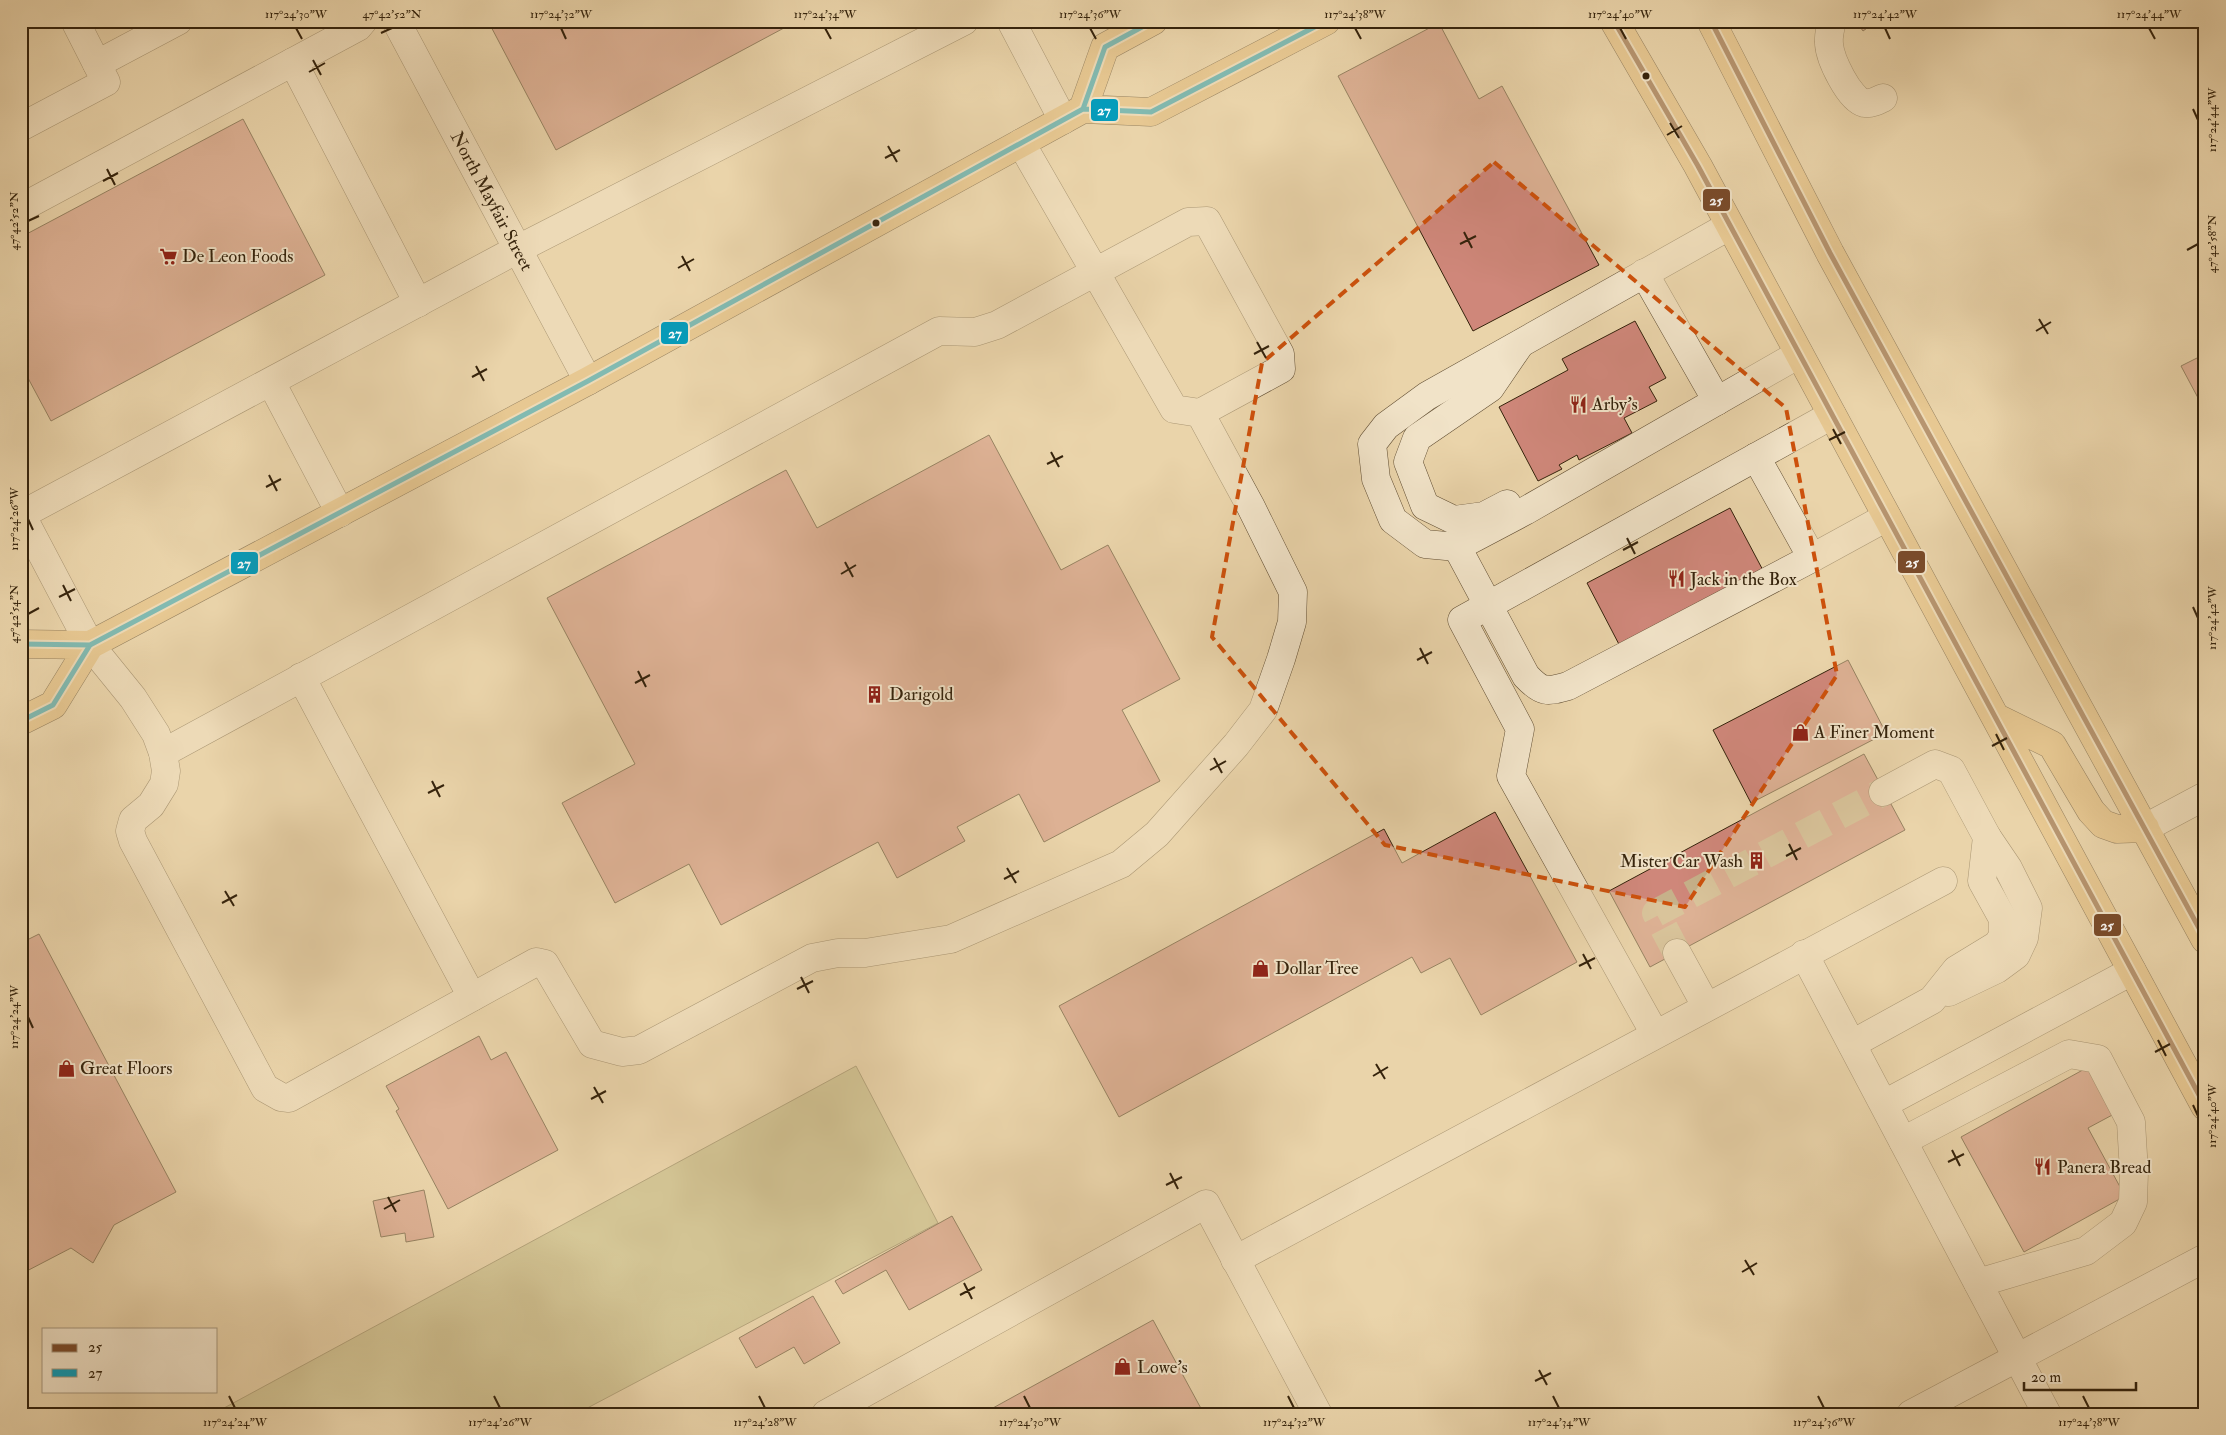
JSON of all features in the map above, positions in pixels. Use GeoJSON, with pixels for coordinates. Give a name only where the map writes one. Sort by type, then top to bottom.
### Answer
{"type":"FeatureCollection","features":[{"type":"Feature","properties":{"kind":"main road"},"geometry":{"type":"LineString","coordinates":[[1073,114],[1105,47],[1153,21]]}},
{"type":"Feature","properties":{"kind":"main road"},"geometry":{"type":"LineString","coordinates":[[21,644],[90,645],[588,381],[1073,114],[1151,112],[1326,21]]}},
{"type":"Feature","properties":{"kind":"main road"},"geometry":{"type":"LineString","coordinates":[[1614,21],[1698,166],[2205,1106]]}},
{"type":"Feature","properties":{"kind":"main road"},"geometry":{"type":"LineString","coordinates":[[1711,21],[1830,253],[2205,939]]}},
{"type":"Feature","properties":{"kind":"main road"},"geometry":{"type":"LineString","coordinates":[[21,721],[53,705],[90,645]]}},
{"type":"Feature","properties":{"kind":"main road"},"geometry":{"type":"LineString","coordinates":[[1997,718],[2052,745],[2091,811],[2104,824],[2116,829],[2145,828]]}},
{"type":"Feature","properties":{"kind":"street"},"geometry":{"type":"LineString","coordinates":[[21,127],[106,82],[75,21]]}},
{"type":"Feature","properties":{"kind":"street"},"geometry":{"type":"LineString","coordinates":[[97,64],[178,21]]}},
{"type":"Feature","properties":{"kind":"street"},"geometry":{"type":"LineString","coordinates":[[21,208],[358,27],[363,21]]}},
{"type":"Feature","properties":{"kind":"street","name":"North Mayfair Street"},"geometry":{"type":"LineString","coordinates":[[396,21],[588,381]]}},
{"type":"Feature","properties":{"kind":"street"},"geometry":{"type":"LineString","coordinates":[[964,21],[518,249],[21,514],[90,645],[133,698],[156,734],[163,753],[166,771],[164,784],[151,805],[133,820],[130,831],[133,841],[265,1088],[281,1097],[289,1098],[536,962],[545,964],[592,1044],[622,1052],[639,1050],[812,958],[838,953],[865,953],[951,939],[1121,864],[1157,834],[1236,746],[1263,710],[1282,659],[1292,622],[1293,592],[1251,507],[1200,413]]}},
{"type":"Feature","properties":{"kind":"street"},"geometry":{"type":"LineString","coordinates":[[1011,21],[1073,114]]}},
{"type":"Feature","properties":{"kind":"street"},"geometry":{"type":"LineString","coordinates":[[1832,21],[1828,42],[1830,56],[1852,96],[1865,103],[1883,98]]}},
{"type":"Feature","properties":{"kind":"street"},"geometry":{"type":"LineString","coordinates":[[293,62],[418,303]]}},
{"type":"Feature","properties":{"kind":"street"},"geometry":{"type":"LineString","coordinates":[[163,753],[939,331],[975,332],[987,330],[1095,272],[1188,222],[1207,221],[1280,354],[1281,369],[1200,413],[1174,409],[1095,272],[1021,143]]}},
{"type":"Feature","properties":{"kind":"street"},"geometry":{"type":"LineString","coordinates":[[1729,226],[1427,396],[1386,426],[1372,444],[1376,479],[1392,520],[1425,544],[1457,547],[1799,354]]}},
{"type":"Feature","properties":{"kind":"street"},"geometry":{"type":"LineString","coordinates":[[1644,273],[1716,402]]}},
{"type":"Feature","properties":{"kind":"street"},"geometry":{"type":"LineString","coordinates":[[1520,343],[1490,388],[1417,438],[1408,462],[1425,506],[1454,520],[1484,516],[1588,461],[1639,446]]}},
{"type":"Feature","properties":{"kind":"street"},"geometry":{"type":"LineString","coordinates":[[271,382],[340,513]]}},
{"type":"Feature","properties":{"kind":"street"},"geometry":{"type":"LineString","coordinates":[[1655,1034],[1511,776],[1520,729],[1462,620],[1832,415]]}},
{"type":"Feature","properties":{"kind":"street"},"geometry":{"type":"LineString","coordinates":[[1756,457],[1812,558]]}},
{"type":"Feature","properties":{"kind":"street"},"geometry":{"type":"LineString","coordinates":[[1457,547],[1526,676],[1536,687],[1549,692],[1568,686],[1887,517]]}},
{"type":"Feature","properties":{"kind":"street"},"geometry":{"type":"LineString","coordinates":[[301,677],[472,997]]}},
{"type":"Feature","properties":{"kind":"street"},"geometry":{"type":"LineString","coordinates":[[1852,1044],[1932,1000],[1956,970],[1997,945],[2003,936],[2003,919],[1982,881],[1987,837],[1951,770],[1935,764],[1883,792]]}},
{"type":"Feature","properties":{"kind":"street"},"geometry":{"type":"LineString","coordinates":[[2145,828],[2205,796]]}},
{"type":"Feature","properties":{"kind":"street"},"geometry":{"type":"LineString","coordinates":[[1235,1260],[1706,1006],[1943,881]]}},
{"type":"Feature","properties":{"kind":"street"},"geometry":{"type":"LineString","coordinates":[[1677,953],[1706,1006]]}},
{"type":"Feature","properties":{"kind":"street"},"geometry":{"type":"LineString","coordinates":[[1804,954],[2048,1414]]}},
{"type":"Feature","properties":{"kind":"street"},"geometry":{"type":"LineString","coordinates":[[1884,1104],[2132,972]]}},
{"type":"Feature","properties":{"kind":"street"},"geometry":{"type":"LineString","coordinates":[[1903,1141],[2069,1054],[2098,1059],[2131,1122],[2134,1172],[2133,1202],[2123,1223],[2086,1251],[1978,1283]]}},
{"type":"Feature","properties":{"kind":"street"},"geometry":{"type":"LineString","coordinates":[[826,1414],[1206,1204],[1318,1414]]}},
{"type":"Feature","properties":{"kind":"street"},"geometry":{"type":"LineString","coordinates":[[1912,1414],[2205,1258]]}},
{"type":"Feature","properties":{"kind":"highlighted area"},"geometry":{"type":"Polygon","coordinates":[[[1494,162],[1786,408],[1837,675],[1685,907],[1385,845],[1212,637],[1262,363],[1494,162]]]}},
{"type":"Feature","properties":{"kind":"shaded area"},"geometry":{"type":"Polygon","coordinates":[[[856,1066],[938,1223],[576,1414],[213,1414],[856,1066]]]}},
{"type":"Feature","properties":{"kind":"building"},"geometry":{"type":"Polygon","coordinates":[[[488,21],[797,21],[556,150],[488,21]]]}},
{"type":"Feature","properties":{"kind":"building"},"geometry":{"type":"Polygon","coordinates":[[[1856,21],[1877,21],[1863,31],[1856,21]]]}},
{"type":"Feature","properties":{"kind":"building"},"geometry":{"type":"Polygon","coordinates":[[[1439,23],[1479,99],[1502,86],[1599,265],[1473,331],[1338,76],[1439,23]]]}},
{"type":"Feature","properties":{"kind":"building","name":"De Leon Foods"},"geometry":{"type":"Polygon","coordinates":[[[243,119],[325,275],[51,421],[21,365],[21,237],[243,119]]]}},
{"type":"Feature","properties":{"kind":"building","name":"Arby's"},"geometry":{"type":"Polygon","coordinates":[[[1635,321],[1666,378],[1649,387],[1657,401],[1624,418],[1632,433],[1579,460],[1577,455],[1559,465],[1562,469],[1538,481],[1499,407],[1568,370],[1562,359],[1635,321]]]}},
{"type":"Feature","properties":{"kind":"building"},"geometry":{"type":"Polygon","coordinates":[[[2205,354],[2205,411],[2181,366],[2205,354]]]}},
{"type":"Feature","properties":{"kind":"building","name":"Darigold"},"geometry":{"type":"Polygon","coordinates":[[[989,435],[1061,570],[1108,545],[1180,679],[1122,710],[1160,781],[1044,842],[1019,794],[957,827],[965,841],[897,878],[878,842],[721,925],[689,864],[615,903],[562,803],[635,764],[547,598],[786,470],[817,528],[989,435]]]}},
{"type":"Feature","properties":{"kind":"building","name":"Jack in the Box"},"geometry":{"type":"Polygon","coordinates":[[[1730,508],[1766,576],[1623,652],[1587,583],[1730,508]]]}},
{"type":"Feature","properties":{"kind":"building","name":"A Finer Moment"},"geometry":{"type":"Polygon","coordinates":[[[1848,660],[1886,733],[1751,803],[1713,730],[1848,660]]]}},
{"type":"Feature","properties":{"kind":"building","name":"Mister Car Wash"},"geometry":{"type":"Polygon","coordinates":[[[1864,754],[1905,830],[1650,967],[1609,891],[1864,754]]]}},
{"type":"Feature","properties":{"kind":"building","name":"Dollar Tree"},"geometry":{"type":"Polygon","coordinates":[[[1495,812],[1577,962],[1481,1015],[1450,958],[1421,973],[1412,957],[1119,1117],[1059,1006],[1384,829],[1402,863],[1495,812]]]}},
{"type":"Feature","properties":{"kind":"building","name":"Great Floors"},"geometry":{"type":"Polygon","coordinates":[[[39,934],[176,1192],[114,1225],[93,1263],[71,1248],[21,1274],[21,943],[39,934]]]}},
{"type":"Feature","properties":{"kind":"building"},"geometry":{"type":"Polygon","coordinates":[[[479,1036],[491,1060],[506,1052],[558,1150],[448,1209],[396,1111],[399,1109],[386,1086],[479,1036]]]}},
{"type":"Feature","properties":{"kind":"building","name":"Panera Bread"},"geometry":{"type":"Polygon","coordinates":[[[2090,1066],[2116,1113],[2088,1128],[2125,1196],[2024,1252],[1961,1137],[2090,1066]]]}},
{"type":"Feature","properties":{"kind":"building"},"geometry":{"type":"Polygon","coordinates":[[[424,1190],[434,1237],[406,1242],[405,1233],[381,1237],[373,1201],[424,1190]]]}},
{"type":"Feature","properties":{"kind":"building"},"geometry":{"type":"Polygon","coordinates":[[[952,1216],[982,1270],[909,1310],[886,1270],[843,1294],[835,1281],[952,1216]]]}},
{"type":"Feature","properties":{"kind":"building"},"geometry":{"type":"Polygon","coordinates":[[[813,1296],[840,1343],[804,1364],[794,1347],[756,1368],[739,1338],[813,1296]]]}},
{"type":"Feature","properties":{"kind":"building","name":"Lowe's"},"geometry":{"type":"Polygon","coordinates":[[[1153,1320],[1204,1414],[982,1414],[1153,1320]]]}},
{"type":"Feature","properties":{"kind":"tunnel"},"geometry":{"type":"LineString","coordinates":[[1677,953],[1656,913],[1883,792]]}},
{"type":"Feature","properties":{"kind":"transit line","name":"27"},"geometry":{"type":"LineString","coordinates":[[1083,109],[1105,47],[1153,21]]}},
{"type":"Feature","properties":{"kind":"transit line","name":"27"},"geometry":{"type":"LineString","coordinates":[[21,644],[90,645],[588,381],[1083,109],[1151,112],[1326,21]]}},
{"type":"Feature","properties":{"kind":"transit line","name":"25"},"geometry":{"type":"LineString","coordinates":[[1614,21],[1698,166],[2205,1106]]}},
{"type":"Feature","properties":{"kind":"transit line","name":"25"},"geometry":{"type":"LineString","coordinates":[[1711,21],[1830,253],[2205,939]]}},
{"type":"Feature","properties":{"kind":"transit line","name":"27"},"geometry":{"type":"LineString","coordinates":[[21,721],[53,705],[90,645]]}},
{"type":"Feature","properties":{"kind":"place","name":"De Leon Foods"},"geometry":{"type":"Point","coordinates":[168,256]}},
{"type":"Feature","properties":{"kind":"place","name":"Arby's"},"geometry":{"type":"Point","coordinates":[1578,404]}},
{"type":"Feature","properties":{"kind":"place","name":"Jack in the Box"},"geometry":{"type":"Point","coordinates":[1676,579]}},
{"type":"Feature","properties":{"kind":"place","name":"Darigold"},"geometry":{"type":"Point","coordinates":[875,694]}},
{"type":"Feature","properties":{"kind":"place","name":"A Finer Moment"},"geometry":{"type":"Point","coordinates":[1800,732]}},
{"type":"Feature","properties":{"kind":"place","name":"Mister Car Wash"},"geometry":{"type":"Point","coordinates":[1757,861]}},
{"type":"Feature","properties":{"kind":"place","name":"Dollar Tree"},"geometry":{"type":"Point","coordinates":[1261,968]}},
{"type":"Feature","properties":{"kind":"place","name":"Great Floors"},"geometry":{"type":"Point","coordinates":[66,1068]}},
{"type":"Feature","properties":{"kind":"place","name":"Panera Bread"},"geometry":{"type":"Point","coordinates":[2043,1167]}},
{"type":"Feature","properties":{"kind":"place","name":"Lowe's"},"geometry":{"type":"Point","coordinates":[1123,1367]}}]}
